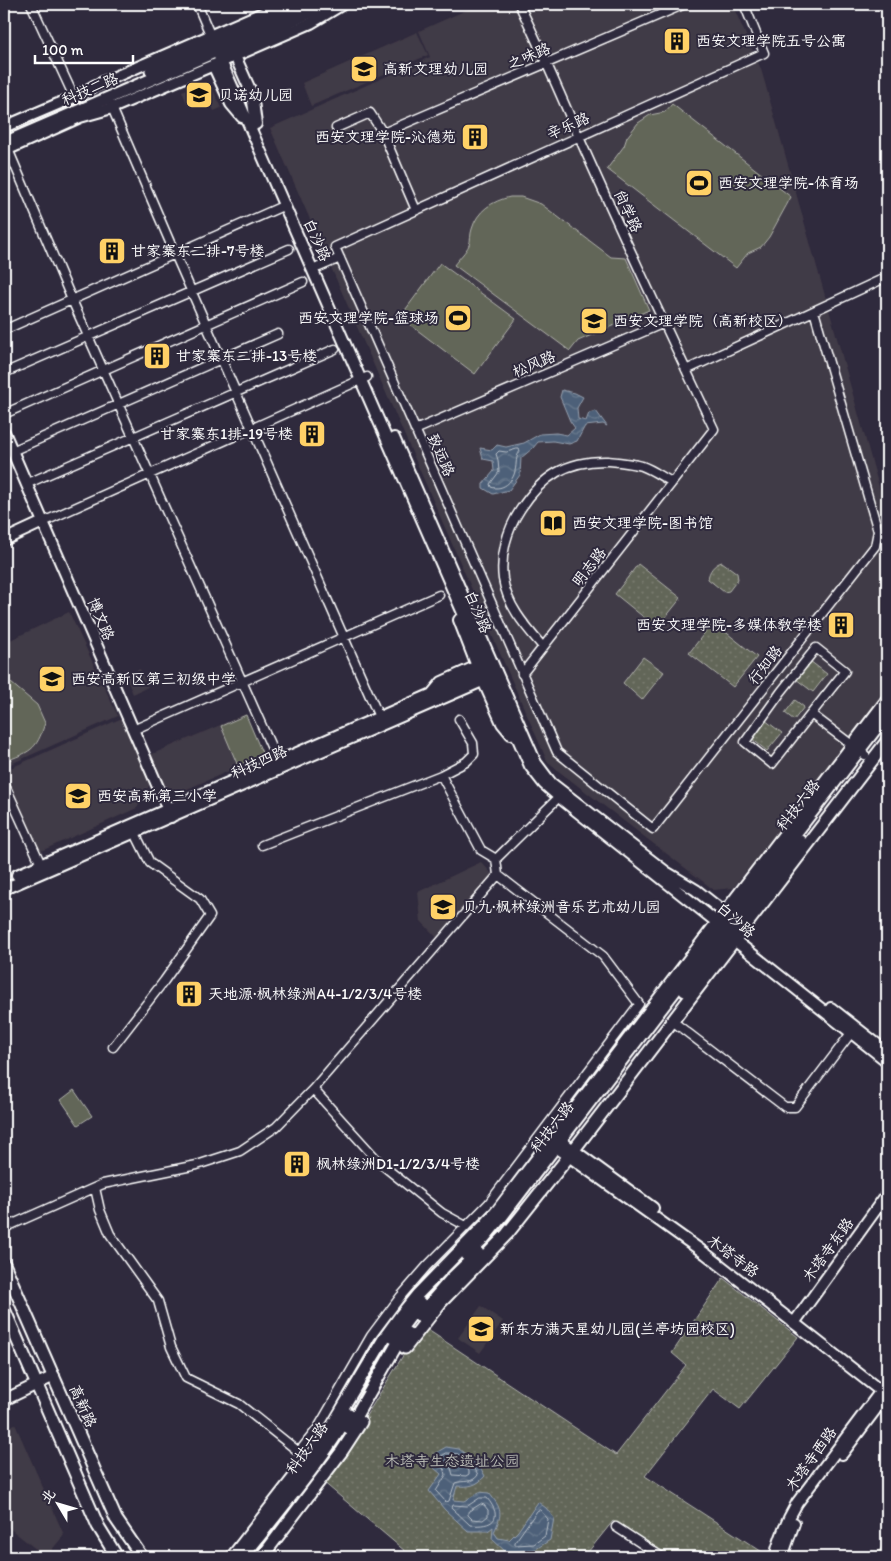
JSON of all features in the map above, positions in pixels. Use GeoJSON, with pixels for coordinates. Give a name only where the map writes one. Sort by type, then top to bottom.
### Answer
{"type":"FeatureCollection","features":[{"type":"Feature","properties":{"kind":"main road","name":"科技二路"},"geometry":{"type":"LineString","coordinates":[[4,135],[220,52],[305,4]]}},
{"type":"Feature","properties":{"kind":"main road","name":"科技二路"},"geometry":{"type":"LineString","coordinates":[[5,148],[110,103],[325,4]]}},
{"type":"Feature","properties":{"kind":"main road"},"geometry":{"type":"LineString","coordinates":[[859,750],[887,700]]}},
{"type":"Feature","properties":{"kind":"main road","name":"科技六路"},"geometry":{"type":"LineString","coordinates":[[729,932],[728,915],[887,714]]}},
{"type":"Feature","properties":{"kind":"main road","name":"科技六路"},"geometry":{"type":"LineString","coordinates":[[252,1557],[325,1462],[350,1426],[396,1346],[452,1279],[503,1226],[565,1148],[729,932],[859,750],[887,726]]}},
{"type":"Feature","properties":{"kind":"main road"},"geometry":{"type":"LineString","coordinates":[[232,1557],[326,1436],[385,1337],[401,1314],[486,1224],[887,741]]}},
{"type":"Feature","properties":{"kind":"main road"},"geometry":{"type":"LineString","coordinates":[[262,1557],[342,1451],[406,1345],[441,1302],[507,1234],[565,1148],[672,1020],[729,932]]}},
{"type":"Feature","properties":{"kind":"main road","name":"科技六路"},"geometry":{"type":"LineString","coordinates":[[243,1557],[340,1428],[392,1340],[413,1312],[565,1148]]}},
{"type":"Feature","properties":{"kind":"main road","name":"高新路"},"geometry":{"type":"LineString","coordinates":[[4,1264],[116,1519],[142,1557]]}},
{"type":"Feature","properties":{"kind":"main road"},"geometry":{"type":"LineString","coordinates":[[4,1309],[98,1526],[117,1557]]}},
{"type":"Feature","properties":{"kind":"street"},"geometry":{"type":"LineString","coordinates":[[31,4],[74,97]]}},
{"type":"Feature","properties":{"kind":"street"},"geometry":{"type":"LineString","coordinates":[[197,4],[220,52],[252,94],[253,125]]}},
{"type":"Feature","properties":{"kind":"street"},"geometry":{"type":"LineString","coordinates":[[220,52],[283,4]]}},
{"type":"Feature","properties":{"kind":"street"},"geometry":{"type":"LineString","coordinates":[[4,127],[74,97],[94,86],[220,52],[311,23],[343,4]]}},
{"type":"Feature","properties":{"kind":"street","name":"尚学路"},"geometry":{"type":"LineString","coordinates":[[519,4],[714,429]]}},
{"type":"Feature","properties":{"kind":"street","name":"之味路"},"geometry":{"type":"LineString","coordinates":[[383,133],[548,64],[684,4]]}},
{"type":"Feature","properties":{"kind":"street","name":"辛乐路"},"geometry":{"type":"LineString","coordinates":[[335,247],[764,53],[744,4]]}},
{"type":"Feature","properties":{"kind":"street","name":"白沙路"},"geometry":{"type":"LineString","coordinates":[[220,52],[319,267],[487,674],[530,766],[544,784],[559,797],[887,1061]]}},
{"type":"Feature","properties":{"kind":"street"},"geometry":{"type":"LineString","coordinates":[[110,103],[379,718]]}},
{"type":"Feature","properties":{"kind":"street"},"geometry":{"type":"LineString","coordinates":[[336,128],[370,113],[383,133],[416,210]]}},
{"type":"Feature","properties":{"kind":"street","name":"白沙路"},"geometry":{"type":"LineString","coordinates":[[253,125],[285,205],[364,378],[487,674],[536,763],[551,783],[666,872],[696,890],[728,915]]}},
{"type":"Feature","properties":{"kind":"street"},"geometry":{"type":"LineString","coordinates":[[5,148],[278,762]]}},
{"type":"Feature","properties":{"kind":"street"},"geometry":{"type":"LineString","coordinates":[[4,330],[285,205]]}},
{"type":"Feature","properties":{"kind":"street","name":"致远路"},"geometry":{"type":"LineString","coordinates":[[335,247],[522,674]]}},
{"type":"Feature","properties":{"kind":"street"},"geometry":{"type":"LineString","coordinates":[[4,373],[289,248]]}},
{"type":"Feature","properties":{"kind":"street"},"geometry":{"type":"LineString","coordinates":[[319,267],[340,258]]}},
{"type":"Feature","properties":{"kind":"street"},"geometry":{"type":"LineString","coordinates":[[686,370],[887,278]]}},
{"type":"Feature","properties":{"kind":"street"},"geometry":{"type":"LineString","coordinates":[[4,414],[303,282]]}},
{"type":"Feature","properties":{"kind":"street","name":"行知路"},"geometry":{"type":"LineString","coordinates":[[522,674],[557,752],[653,829],[875,546],[878,530],[814,311]]}},
{"type":"Feature","properties":{"kind":"street","name":"松风路"},"geometry":{"type":"LineString","coordinates":[[415,430],[664,323]]}},
{"type":"Feature","properties":{"kind":"street"},"geometry":{"type":"LineString","coordinates":[[12,451],[278,334]]}},
{"type":"Feature","properties":{"kind":"street"},"geometry":{"type":"LineString","coordinates":[[26,484],[334,349]]}},
{"type":"Feature","properties":{"kind":"street"},"geometry":{"type":"LineString","coordinates":[[4,540],[364,378]]}},
{"type":"Feature","properties":{"kind":"street","name":"明志路"},"geometry":{"type":"LineString","coordinates":[[522,674],[714,429]]}},
{"type":"Feature","properties":{"kind":"street","name":"博文路"},"geometry":{"type":"LineString","coordinates":[[4,432],[170,814]]}},
{"type":"Feature","properties":{"kind":"street"},"geometry":{"type":"LineString","coordinates":[[543,647],[524,626],[516,613],[508,597],[503,579],[504,552],[509,532],[524,504],[551,477],[569,466],[585,462],[620,462],[641,466],[672,482]]}},
{"type":"Feature","properties":{"kind":"street"},"geometry":{"type":"LineString","coordinates":[[133,730],[439,595]]}},
{"type":"Feature","properties":{"kind":"street"},"geometry":{"type":"LineString","coordinates":[[816,648],[845,671],[811,714],[772,764],[745,742],[816,648]]}},
{"type":"Feature","properties":{"kind":"street"},"geometry":{"type":"LineString","coordinates":[[429,700],[442,682],[487,674]]}},
{"type":"Feature","properties":{"kind":"street","name":"科技四路"},"geometry":{"type":"LineString","coordinates":[[4,888],[42,868],[170,814],[487,674]]}},
{"type":"Feature","properties":{"kind":"street","name":"科技四路"},"geometry":{"type":"LineString","coordinates":[[4,881],[135,832],[278,762],[379,718],[429,700]]}},
{"type":"Feature","properties":{"kind":"street"},"geometry":{"type":"LineString","coordinates":[[811,714],[859,750]]}},
{"type":"Feature","properties":{"kind":"street"},"geometry":{"type":"LineString","coordinates":[[262,845],[441,775],[466,762],[474,754],[473,743],[459,719]]}},
{"type":"Feature","properties":{"kind":"street"},"geometry":{"type":"LineString","coordinates":[[95,1188],[100,1210],[110,1234],[158,1301],[171,1347],[186,1378],[239,1404],[299,1452],[318,1428],[371,1336],[401,1296],[489,1203],[640,1004],[603,956],[498,874],[496,859],[482,850],[441,775]]}},
{"type":"Feature","properties":{"kind":"street"},"geometry":{"type":"LineString","coordinates":[[4,784],[42,868]]}},
{"type":"Feature","properties":{"kind":"street"},"geometry":{"type":"LineString","coordinates":[[496,859],[559,797]]}},
{"type":"Feature","properties":{"kind":"street"},"geometry":{"type":"LineString","coordinates":[[113,1047],[164,981],[210,916],[200,899],[150,863],[135,832]]}},
{"type":"Feature","properties":{"kind":"street"},"geometry":{"type":"LineString","coordinates":[[4,1228],[103,1184],[197,1165],[240,1151],[276,1127],[313,1089],[498,874]]}},
{"type":"Feature","properties":{"kind":"street","name":"白沙路"},"geometry":{"type":"LineString","coordinates":[[729,932],[887,1052]]}},
{"type":"Feature","properties":{"kind":"street"},"geometry":{"type":"LineString","coordinates":[[672,1020],[785,1107],[794,1107],[851,1032]]}},
{"type":"Feature","properties":{"kind":"street"},"geometry":{"type":"LineString","coordinates":[[313,1089],[381,1164],[442,1214],[466,1226]]}},
{"type":"Feature","properties":{"kind":"street","name":"木塔寺路"},"geometry":{"type":"LineString","coordinates":[[565,1148],[799,1322],[886,1392]]}},
{"type":"Feature","properties":{"kind":"street","name":"木塔寺东路"},"geometry":{"type":"LineString","coordinates":[[799,1322],[887,1194]]}},
{"type":"Feature","properties":{"kind":"street","name":"木塔寺东路"},"geometry":{"type":"LineString","coordinates":[[799,1322],[887,1205]]}},
{"type":"Feature","properties":{"kind":"street"},"geometry":{"type":"LineString","coordinates":[[4,1400],[54,1376]]}},
{"type":"Feature","properties":{"kind":"street","name":"木塔寺西路"},"geometry":{"type":"LineString","coordinates":[[775,1557],[782,1533],[797,1503],[886,1392]]}},
{"type":"Feature","properties":{"kind":"street","name":"木塔寺西路"},"geometry":{"type":"LineString","coordinates":[[782,1557],[791,1529],[800,1511],[886,1392]]}},
{"type":"Feature","properties":{"kind":"street"},"geometry":{"type":"LineString","coordinates":[[616,1527],[662,1557]]}},
{"type":"Feature","properties":{"kind":"shaded area","name":"西安文理学院（高新校区）"},"geometry":{"type":"Polygon","coordinates":[[[480,4],[732,4],[761,69],[887,515],[887,692],[733,888],[714,890],[548,763],[270,128],[430,57],[419,31],[480,4]]]}},
{"type":"Feature","properties":{"kind":"shaded area","name":"高新文理幼儿园"},"geometry":{"type":"Polygon","coordinates":[[[417,32],[428,55],[311,106],[302,83],[417,32]]]}},
{"type":"Feature","properties":{"kind":"shaded area","name":"贝诺幼儿园"},"geometry":{"type":"Polygon","coordinates":[[[210,83],[221,108],[214,111],[208,98],[188,106],[182,91],[210,83]]]}},
{"type":"Feature","properties":{"kind":"shaded area","name":"西安高新区第三初级中学"},"geometry":{"type":"Polygon","coordinates":[[[69,612],[118,716],[4,767],[4,643],[69,612]]]}},
{"type":"Feature","properties":{"kind":"shaded area"},"geometry":{"type":"Polygon","coordinates":[[[140,669],[148,687],[133,694],[125,675],[140,669]]]}},
{"type":"Feature","properties":{"kind":"shaded area"},"geometry":{"type":"Polygon","coordinates":[[[246,714],[264,756],[178,793],[163,784],[150,755],[246,714]]]}},
{"type":"Feature","properties":{"kind":"shaded area","name":"西安高新第三小学"},"geometry":{"type":"Polygon","coordinates":[[[122,718],[150,784],[137,808],[39,852],[4,775],[4,771],[122,718]]]}},
{"type":"Feature","properties":{"kind":"shaded area","name":"贝九·枫林绿洲音乐艺术幼儿园"},"geometry":{"type":"Polygon","coordinates":[[[481,862],[493,875],[438,939],[421,921],[418,892],[481,862]]]}},
{"type":"Feature","properties":{"kind":"shaded area","name":"新东方满天星幼儿园(兰亭坊园校区)"},"geometry":{"type":"Polygon","coordinates":[[[481,1306],[503,1321],[480,1353],[458,1338],[481,1306]]]}},
{"type":"Feature","properties":{"kind":"shaded area"},"geometry":{"type":"Polygon","coordinates":[[[15,1424],[64,1535],[46,1557],[4,1524],[4,1429],[15,1424]]]}},
{"type":"Feature","properties":{"kind":"green space","name":"西安文理学院-体育场"},"geometry":{"type":"Polygon","coordinates":[[[672,104],[791,197],[769,237],[761,247],[748,253],[736,268],[607,169],[638,123],[650,115],[665,112],[672,104]]]}},
{"type":"Feature","properties":{"kind":"green space"},"geometry":{"type":"Polygon","coordinates":[[[510,197],[521,197],[541,204],[611,257],[626,258],[649,310],[578,341],[570,351],[454,265],[468,248],[471,231],[481,212],[491,204],[510,197]]]}},
{"type":"Feature","properties":{"kind":"green space","name":"西安文理学院-篮球场"},"geometry":{"type":"Polygon","coordinates":[[[440,263],[516,319],[475,374],[400,317],[440,263]]]}},
{"type":"Feature","properties":{"kind":"green space"},"geometry":{"type":"Polygon","coordinates":[[[722,562],[737,573],[738,579],[729,591],[724,592],[708,579],[712,568],[722,562]]]}},
{"type":"Feature","properties":{"kind":"green space"},"geometry":{"type":"Polygon","coordinates":[[[638,564],[681,598],[657,628],[615,594],[638,564]]]}},
{"type":"Feature","properties":{"kind":"green space"},"geometry":{"type":"Polygon","coordinates":[[[713,622],[757,657],[733,687],[689,653],[713,622]]]}},
{"type":"Feature","properties":{"kind":"green space"},"geometry":{"type":"Polygon","coordinates":[[[643,657],[664,672],[642,700],[623,683],[643,657]]]}},
{"type":"Feature","properties":{"kind":"green space"},"geometry":{"type":"Polygon","coordinates":[[[810,661],[827,674],[813,692],[796,679],[810,661]]]}},
{"type":"Feature","properties":{"kind":"green space"},"geometry":{"type":"Polygon","coordinates":[[[4,677],[37,705],[45,723],[42,733],[31,749],[4,762],[4,677]]]}},
{"type":"Feature","properties":{"kind":"green space"},"geometry":{"type":"Polygon","coordinates":[[[795,700],[804,707],[794,720],[785,713],[795,700]]]}},
{"type":"Feature","properties":{"kind":"green space"},"geometry":{"type":"Polygon","coordinates":[[[246,715],[263,755],[238,766],[221,726],[246,715]]]}},
{"type":"Feature","properties":{"kind":"green space"},"geometry":{"type":"Polygon","coordinates":[[[765,720],[782,733],[767,751],[751,738],[765,720]]]}},
{"type":"Feature","properties":{"kind":"green space"},"geometry":{"type":"Polygon","coordinates":[[[74,1090],[92,1116],[78,1125],[61,1100],[74,1090]]]}},
{"type":"Feature","properties":{"kind":"green space","name":"木塔寺生态遗址公园"},"geometry":{"type":"Polygon","coordinates":[[[723,1278],[798,1337],[740,1409],[713,1389],[645,1476],[770,1557],[669,1557],[613,1521],[584,1557],[412,1557],[322,1481],[344,1452],[404,1354],[425,1328],[616,1455],[686,1365],[672,1353],[723,1278]]]}},
{"type":"Feature","properties":{"kind":"green space"},"geometry":{"type":"Polygon","coordinates":[[[887,1541],[887,1557],[874,1557],[887,1541]]]}},
{"type":"Feature","properties":{"kind":"water"},"geometry":{"type":"Polygon","coordinates":[[[562,390],[583,397],[577,408],[578,419],[586,421],[589,413],[596,411],[607,426],[603,424],[585,426],[577,441],[569,444],[553,441],[538,442],[521,458],[520,475],[509,490],[493,494],[483,488],[483,484],[494,471],[493,461],[483,459],[480,448],[492,450],[497,445],[506,447],[524,443],[540,434],[556,433],[567,435],[575,428],[560,397],[562,390]]]}},
{"type":"Feature","properties":{"kind":"water"},"geometry":{"type":"Polygon","coordinates":[[[446,1447],[459,1449],[479,1465],[485,1476],[479,1482],[472,1485],[457,1486],[453,1500],[465,1501],[479,1492],[489,1493],[497,1503],[500,1511],[499,1520],[494,1532],[498,1538],[509,1540],[518,1531],[538,1502],[554,1518],[550,1540],[536,1549],[507,1553],[492,1539],[493,1527],[488,1531],[468,1531],[445,1510],[429,1491],[441,1474],[434,1468],[434,1454],[446,1447]]]}},
{"type":"Feature","properties":{"kind":"place","name":"西安文理学院五号公寓"},"geometry":{"type":"Point","coordinates":[677,41]}},
{"type":"Feature","properties":{"kind":"place","name":"高新文理幼儿园"},"geometry":{"type":"Point","coordinates":[364,69]}},
{"type":"Feature","properties":{"kind":"place","name":"贝诺幼儿园"},"geometry":{"type":"Point","coordinates":[199,95]}},
{"type":"Feature","properties":{"kind":"place","name":"西安文理学院-沁德苑"},"geometry":{"type":"Point","coordinates":[475,137]}},
{"type":"Feature","properties":{"kind":"place","name":"西安文理学院-体育场"},"geometry":{"type":"Point","coordinates":[699,183]}},
{"type":"Feature","properties":{"kind":"place","name":"甘家寨东二排-7号楼"},"geometry":{"type":"Point","coordinates":[112,251]}},
{"type":"Feature","properties":{"kind":"place","name":"西安文理学院-篮球场"},"geometry":{"type":"Point","coordinates":[458,318]}},
{"type":"Feature","properties":{"kind":"place","name":"西安文理学院（高新校区）"},"geometry":{"type":"Point","coordinates":[594,321]}},
{"type":"Feature","properties":{"kind":"place","name":"甘家寨东二排-13号楼"},"geometry":{"type":"Point","coordinates":[157,356]}},
{"type":"Feature","properties":{"kind":"place","name":"甘家寨东1排-19号楼"},"geometry":{"type":"Point","coordinates":[312,434]}},
{"type":"Feature","properties":{"kind":"place","name":"西安文理学院-图书馆"},"geometry":{"type":"Point","coordinates":[553,523]}},
{"type":"Feature","properties":{"kind":"place","name":"西安文理学院-多媒体教学楼"},"geometry":{"type":"Point","coordinates":[841,625]}},
{"type":"Feature","properties":{"kind":"place","name":"西安高新区第三初级中学"},"geometry":{"type":"Point","coordinates":[52,679]}},
{"type":"Feature","properties":{"kind":"place","name":"西安高新第三小学"},"geometry":{"type":"Point","coordinates":[78,796]}},
{"type":"Feature","properties":{"kind":"place","name":"贝九·枫林绿洲音乐艺术幼儿园"},"geometry":{"type":"Point","coordinates":[443,907]}},
{"type":"Feature","properties":{"kind":"place","name":"天地源·枫林绿洲A4-1/2/3/4号楼"},"geometry":{"type":"Point","coordinates":[189,994]}},
{"type":"Feature","properties":{"kind":"place","name":"枫林绿洲D1-1/2/3/4号楼"},"geometry":{"type":"Point","coordinates":[297,1164]}},
{"type":"Feature","properties":{"kind":"place","name":"新东方满天星幼儿园(兰亭坊园校区)"},"geometry":{"type":"Point","coordinates":[481,1329]}}]}
